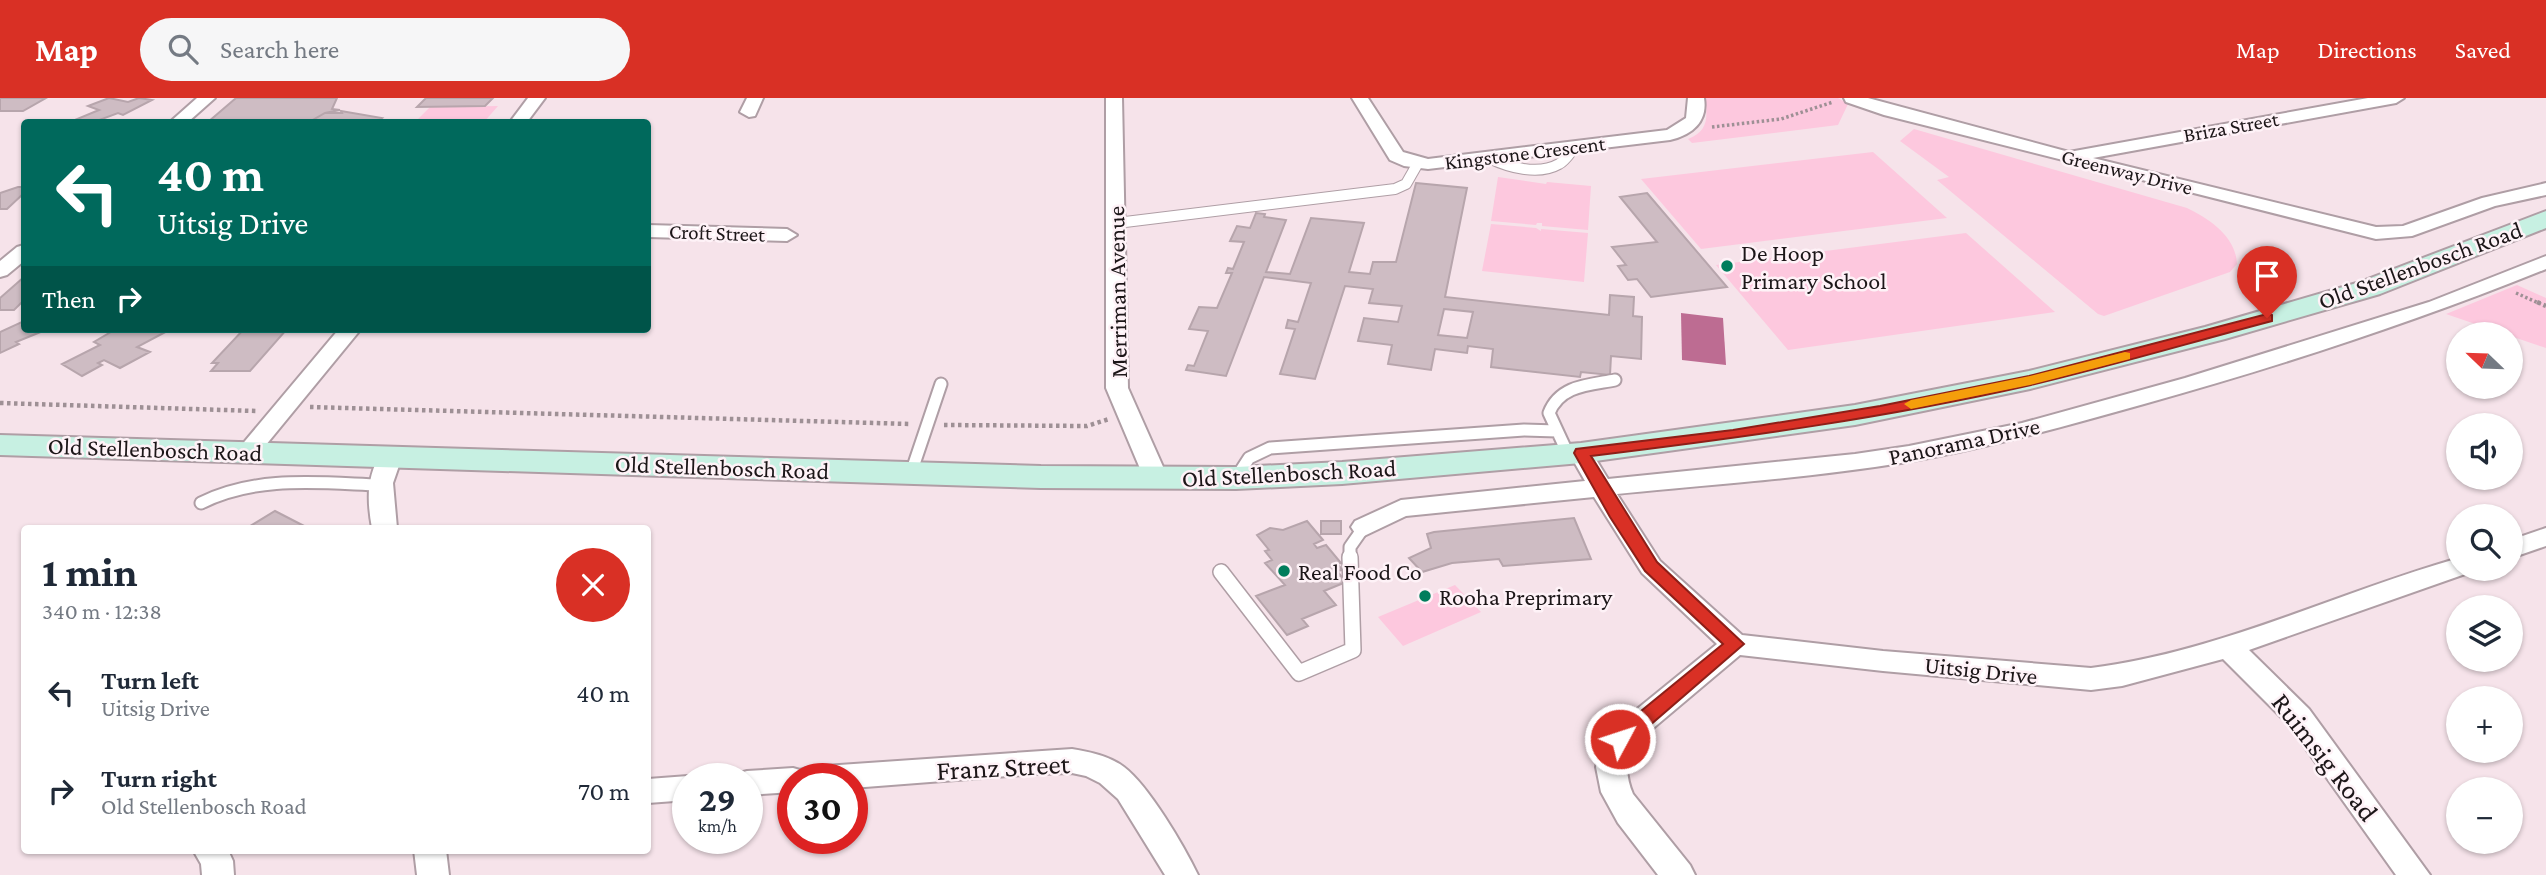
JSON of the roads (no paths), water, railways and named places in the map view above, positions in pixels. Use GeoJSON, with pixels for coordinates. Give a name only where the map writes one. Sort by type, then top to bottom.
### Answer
{"type":"FeatureCollection","features":[{"type":"Feature","properties":{"kind":"street"},"geometry":{"type":"LineString","coordinates":[[182,119],[207,98]]}},
{"type":"Feature","properties":{"kind":"street"},"geometry":{"type":"LineString","coordinates":[[520,119],[537,98]]}},
{"type":"Feature","properties":{"kind":"street","name":"Merriman Avenue"},"geometry":{"type":"LineString","coordinates":[[1114,98],[1116,374],[1121,402],[1156,478]]}},
{"type":"Feature","properties":{"kind":"street","name":"Kingstone Crescent"},"geometry":{"type":"LineString","coordinates":[[1360,98],[1396,156],[1418,163],[1471,165],[1489,158],[1655,138],[1682,131],[1696,120],[1696,98]]}},
{"type":"Feature","properties":{"kind":"street","name":"Greenway Drive"},"geometry":{"type":"LineString","coordinates":[[1852,98],[1890,111],[2067,158],[2376,233],[2405,232],[2489,202],[2546,190]]}},
{"type":"Feature","properties":{"kind":"street","name":"Briza Street"},"geometry":{"type":"LineString","coordinates":[[2067,158],[2396,98]]}},
{"type":"Feature","properties":{"kind":"street","name":"Old Stellenbosch Road"},"geometry":{"type":"LineString","coordinates":[[0,444],[248,452],[385,471],[911,473],[1156,478],[1236,478],[1342,473],[1569,446],[1733,434],[1854,415],[2030,380],[2216,333],[2370,288],[2546,219]]}},
{"type":"Feature","properties":{"kind":"street","name":"Croft Street"},"geometry":{"type":"LineString","coordinates":[[651,231],[787,236]]}},
{"type":"Feature","properties":{"kind":"street"},"geometry":{"type":"LineString","coordinates":[[0,271],[21,254]]}},
{"type":"Feature","properties":{"kind":"street","name":"Panorama Drive"},"geometry":{"type":"LineString","coordinates":[[1364,527],[1401,508],[1603,490],[1855,462],[2024,430],[2193,383],[2423,310],[2546,262]]}},
{"type":"Feature","properties":{"kind":"street"},"geometry":{"type":"LineString","coordinates":[[248,452],[347,333]]}},
{"type":"Feature","properties":{"kind":"street"},"geometry":{"type":"LineString","coordinates":[[1569,446],[1603,490],[1651,567],[1735,644],[1620,739],[1611,755],[1610,771],[1614,790],[1625,810],[1679,875]]}},
{"type":"Feature","properties":{"kind":"street"},"geometry":{"type":"LineString","coordinates":[[384,525],[385,471]]}},
{"type":"Feature","properties":{"kind":"street"},"geometry":{"type":"LineString","coordinates":[[2523,545],[2546,537]]}},
{"type":"Feature","properties":{"kind":"street","name":"Uitsig Drive"},"geometry":{"type":"LineString","coordinates":[[1735,644],[1883,661],[2091,679],[2122,676],[2228,647],[2446,572]]}},
{"type":"Feature","properties":{"kind":"street","name":"Ruimsig Road"},"geometry":{"type":"LineString","coordinates":[[2228,647],[2300,717],[2414,875]]}},
{"type":"Feature","properties":{"kind":"street","name":"Franz Street"},"geometry":{"type":"LineString","coordinates":[[868,775],[1034,762],[1072,761],[1092,765],[1111,774],[1129,790],[1182,875]]}},
{"type":"Feature","properties":{"kind":"street"},"geometry":{"type":"LineString","coordinates":[[651,791],[672,789]]}},
{"type":"Feature","properties":{"kind":"street"},"geometry":{"type":"LineString","coordinates":[[212,854],[217,861],[218,875]]}},
{"type":"Feature","properties":{"kind":"street"},"geometry":{"type":"LineString","coordinates":[[430,854],[433,875]]}},
{"type":"Feature","properties":{"kind":"lane"},"geometry":{"type":"LineString","coordinates":[[1117,223],[1395,189],[1408,182],[1418,163]]}},
{"type":"Feature","properties":{"kind":"lane"},"geometry":{"type":"LineString","coordinates":[[1569,446],[1549,413],[1554,397],[1564,391],[1615,380]]}},
{"type":"Feature","properties":{"kind":"lane"},"geometry":{"type":"LineString","coordinates":[[911,473],[941,384]]}},
{"type":"Feature","properties":{"kind":"lane"},"geometry":{"type":"LineString","coordinates":[[201,503],[237,489],[385,471]]}},
{"type":"Feature","properties":{"kind":"lane"},"geometry":{"type":"LineString","coordinates":[[1221,572],[1299,673],[1353,650],[1350,547],[1364,527]]}},
{"type":"Feature","properties":{"kind":"place","name":"De Hoop Primary School"},"geometry":{"type":"Point","coordinates":[1727,266]}},
{"type":"Feature","properties":{"kind":"place","name":"Real Food Co"},"geometry":{"type":"Point","coordinates":[1284,571]}},
{"type":"Feature","properties":{"kind":"place","name":"Rooha Preprimary"},"geometry":{"type":"Point","coordinates":[1425,596]}}]}
